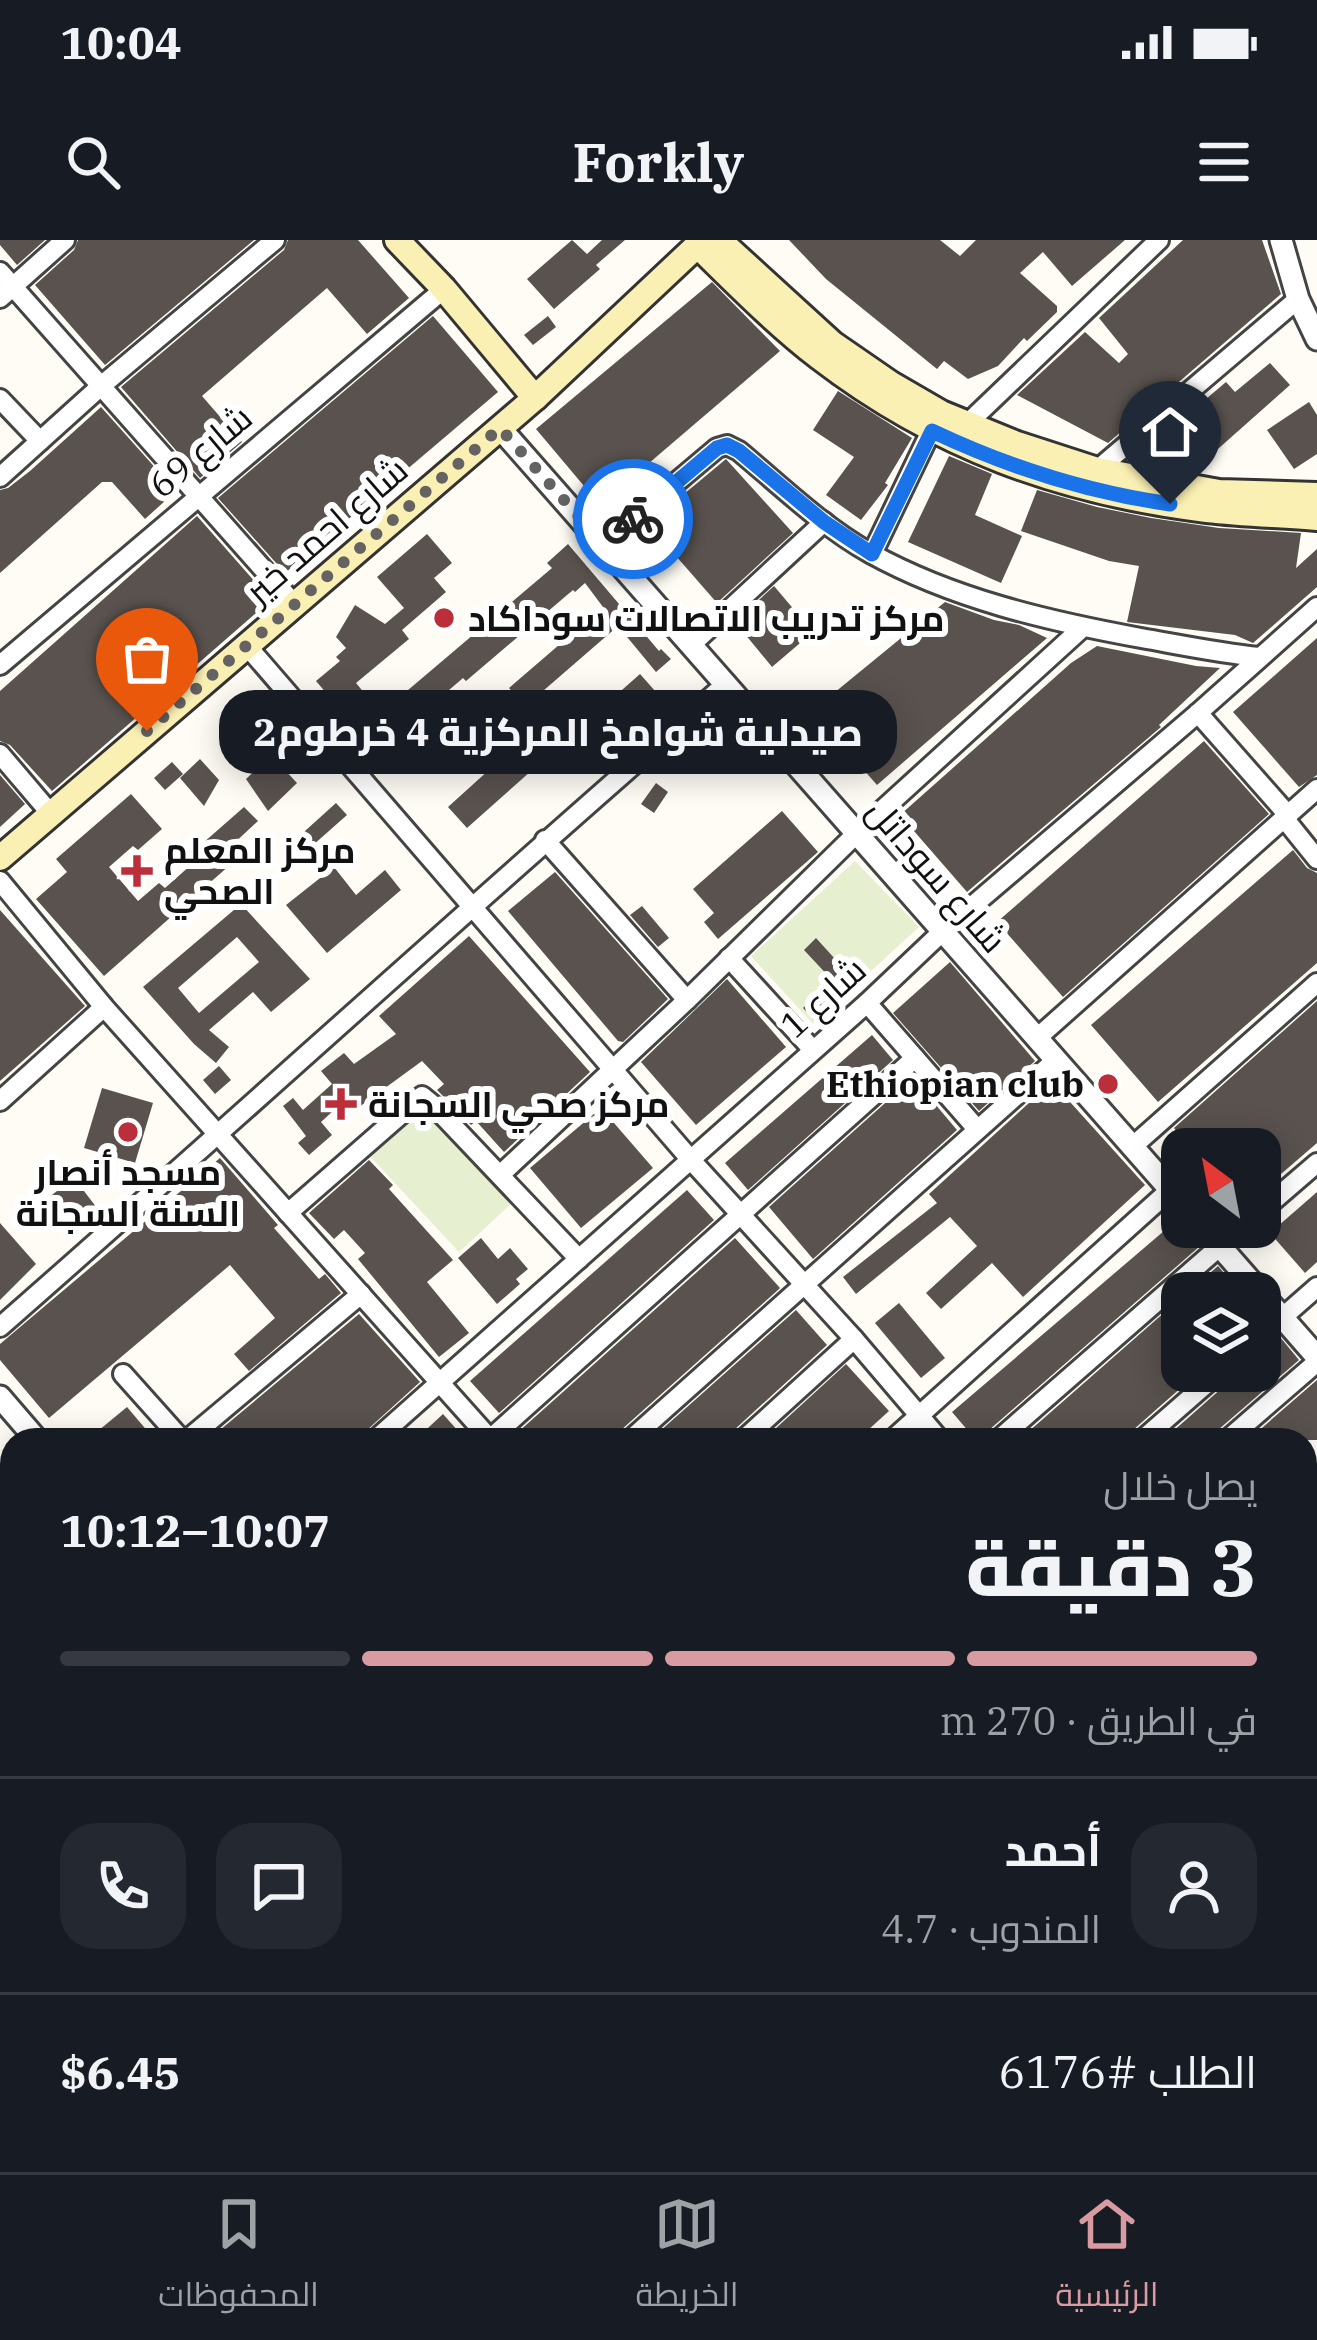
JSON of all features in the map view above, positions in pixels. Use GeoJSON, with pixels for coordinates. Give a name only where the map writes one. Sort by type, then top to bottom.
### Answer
{"type":"FeatureCollection","features":[{"type":"Feature","properties":{"kind":"main road"},"geometry":{"type":"LineString","coordinates":[[397,240],[535,398]]}},
{"type":"Feature","properties":{"kind":"main road"},"geometry":{"type":"LineString","coordinates":[[706,242],[891,385],[967,424],[1097,470],[1219,492],[1317,495]]}},
{"type":"Feature","properties":{"kind":"main road"},"geometry":{"type":"LineString","coordinates":[[706,242],[780,325],[821,359],[876,398],[981,454],[1039,475],[1130,498],[1317,518]]}},
{"type":"Feature","properties":{"kind":"main road","name":"شارع احمد خير"},"geometry":{"type":"LineString","coordinates":[[0,858],[535,398],[706,242]]}},
{"type":"Feature","properties":{"kind":"street"},"geometry":{"type":"LineString","coordinates":[[65,240],[4,285],[101,386],[295,605]]}},
{"type":"Feature","properties":{"kind":"street"},"geometry":{"type":"LineString","coordinates":[[0,477],[275,240]]}},
{"type":"Feature","properties":{"kind":"street"},"geometry":{"type":"LineString","coordinates":[[967,424],[1159,240]]}},
{"type":"Feature","properties":{"kind":"street"},"geometry":{"type":"LineString","coordinates":[[1280,240],[1298,299],[1317,339]]}},
{"type":"Feature","properties":{"kind":"street","name":"شارع 69"},"geometry":{"type":"LineString","coordinates":[[0,665],[444,289]]}},
{"type":"Feature","properties":{"kind":"street"},"geometry":{"type":"LineString","coordinates":[[1097,470],[1298,299]]}},
{"type":"Feature","properties":{"kind":"street"},"geometry":{"type":"LineString","coordinates":[[0,398],[40,441]]}},
{"type":"Feature","properties":{"kind":"street","name":"شارع سوداتل"},"geometry":{"type":"LineString","coordinates":[[500,428],[1161,1180]]}},
{"type":"Feature","properties":{"kind":"street"},"geometry":{"type":"LineString","coordinates":[[872,554],[932,431]]}},
{"type":"Feature","properties":{"kind":"street"},"geometry":{"type":"LineString","coordinates":[[603,544],[717,448],[727,445],[872,554],[961,594],[1082,628],[1259,657]]}},
{"type":"Feature","properties":{"kind":"street"},"geometry":{"type":"LineString","coordinates":[[691,645],[824,522]]}},
{"type":"Feature","properties":{"kind":"street","name":"شارع 1"},"geometry":{"type":"LineString","coordinates":[[389,1428],[943,931],[1317,607]]}},
{"type":"Feature","properties":{"kind":"street"},"geometry":{"type":"LineString","coordinates":[[500,1175],[857,833],[1082,628]]}},
{"type":"Feature","properties":{"kind":"street"},"geometry":{"type":"LineString","coordinates":[[247,646],[691,1160],[930,1428]]}},
{"type":"Feature","properties":{"kind":"street"},"geometry":{"type":"LineString","coordinates":[[0,1327],[726,684]]}},
{"type":"Feature","properties":{"kind":"street"},"geometry":{"type":"LineString","coordinates":[[1198,712],[1317,860]]}},
{"type":"Feature","properties":{"kind":"street"},"geometry":{"type":"LineString","coordinates":[[0,754],[51,814]]}},
{"type":"Feature","properties":{"kind":"street"},"geometry":{"type":"LineString","coordinates":[[1037,1038],[1317,789]]}},
{"type":"Feature","properties":{"kind":"street"},"geometry":{"type":"LineString","coordinates":[[545,840],[686,1000]]}},
{"type":"Feature","properties":{"kind":"street"},"geometry":{"type":"LineString","coordinates":[[0,881],[104,1007],[479,1428]]}},
{"type":"Feature","properties":{"kind":"street"},"geometry":{"type":"LineString","coordinates":[[729,958],[813,1050]]}},
{"type":"Feature","properties":{"kind":"street"},"geometry":{"type":"LineString","coordinates":[[1132,1147],[1317,983]]}},
{"type":"Feature","properties":{"kind":"street"},"geometry":{"type":"LineString","coordinates":[[867,1003],[977,1129]]}},
{"type":"Feature","properties":{"kind":"street"},"geometry":{"type":"LineString","coordinates":[[0,1101],[104,1007]]}},
{"type":"Feature","properties":{"kind":"street"},"geometry":{"type":"LineString","coordinates":[[503,1428],[915,1058]]}},
{"type":"Feature","properties":{"kind":"street"},"geometry":{"type":"LineString","coordinates":[[644,1428],[1056,1060]]}},
{"type":"Feature","properties":{"kind":"street"},"geometry":{"type":"LineString","coordinates":[[288,1213],[422,1096],[579,1258]]}},
{"type":"Feature","properties":{"kind":"street"},"geometry":{"type":"LineString","coordinates":[[1281,1194],[1317,1162]]}},
{"type":"Feature","properties":{"kind":"street"},"geometry":{"type":"LineString","coordinates":[[905,1428],[1161,1210]]}},
{"type":"Feature","properties":{"kind":"street"},"geometry":{"type":"LineString","coordinates":[[1012,1428],[1218,1248]]}},
{"type":"Feature","properties":{"kind":"street"},"geometry":{"type":"LineString","coordinates":[[1222,1248],[1317,1359],[1239,1428]]}},
{"type":"Feature","properties":{"kind":"street"},"geometry":{"type":"LineString","coordinates":[[1282,1317],[1317,1287]]}},
{"type":"Feature","properties":{"kind":"street"},"geometry":{"type":"LineString","coordinates":[[199,1428],[361,1294]]}},
{"type":"Feature","properties":{"kind":"street"},"geometry":{"type":"LineString","coordinates":[[755,1428],[854,1339]]}},
{"type":"Feature","properties":{"kind":"street"},"geometry":{"type":"LineString","coordinates":[[123,1374],[173,1428]]}},
{"type":"Feature","properties":{"kind":"street"},"geometry":{"type":"LineString","coordinates":[[1156,1428],[1197,1392]]}},
{"type":"Feature","properties":{"kind":"street"},"geometry":{"type":"LineString","coordinates":[[0,1397],[27,1428]]}},
{"type":"Feature","properties":{"kind":"green space"},"geometry":{"type":"Polygon","coordinates":[[[855,861],[919,927],[813,1024],[751,956],[855,861]]]}},
{"type":"Feature","properties":{"kind":"green space"},"geometry":{"type":"Polygon","coordinates":[[[418,1103],[511,1204],[459,1252],[366,1152],[418,1103]]]}},
{"type":"Feature","properties":{"kind":"building"},"geometry":{"type":"Polygon","coordinates":[[[0,240],[45,240],[17,265],[0,240]]]}},
{"type":"Feature","properties":{"kind":"building"},"geometry":{"type":"Polygon","coordinates":[[[78,240],[254,240],[105,365],[35,285],[74,250],[78,240]]]}},
{"type":"Feature","properties":{"kind":"building"},"geometry":{"type":"Polygon","coordinates":[[[288,240],[358,240],[409,298],[367,334],[327,288],[202,396],[242,442],[200,478],[121,387],[284,250],[288,240]]]}},
{"type":"Feature","properties":{"kind":"building"},"geometry":{"type":"Polygon","coordinates":[[[572,240],[587,254],[602,240],[625,240],[554,309],[527,279],[572,240]]]}},
{"type":"Feature","properties":{"kind":"building"},"geometry":{"type":"Polygon","coordinates":[[[789,240],[940,240],[960,256],[976,240],[1125,240],[1072,286],[1043,252],[1020,273],[1057,306],[1057,312],[998,366],[968,379],[944,361],[937,369],[826,279],[789,240]]]}},
{"type":"Feature","properties":{"kind":"building"},"geometry":{"type":"Polygon","coordinates":[[[1183,240],[1262,240],[1281,294],[1108,443],[1017,395],[1085,332],[1119,363],[1128,354],[1099,318],[1183,240]]]}},
{"type":"Feature","properties":{"kind":"building"},"geometry":{"type":"Polygon","coordinates":[[[712,282],[780,351],[600,505],[536,429],[712,282]]]}},
{"type":"Feature","properties":{"kind":"building"},"geometry":{"type":"Polygon","coordinates":[[[433,316],[498,392],[285,573],[218,498],[433,316]]]}},
{"type":"Feature","properties":{"kind":"building"},"geometry":{"type":"Polygon","coordinates":[[[548,316],[556,327],[533,345],[524,335],[548,316]]]}},
{"type":"Feature","properties":{"kind":"building"},"geometry":{"type":"Polygon","coordinates":[[[1270,363],[1290,385],[1201,464],[1139,456],[1226,382],[1235,392],[1270,363]]]}},
{"type":"Feature","properties":{"kind":"building"},"geometry":{"type":"Polygon","coordinates":[[[838,391],[912,438],[888,485],[861,520],[826,495],[854,457],[813,430],[838,391]]]}},
{"type":"Feature","properties":{"kind":"building"},"geometry":{"type":"Polygon","coordinates":[[[1309,402],[1317,415],[1317,454],[1294,469],[1267,430],[1309,402]]]}},
{"type":"Feature","properties":{"kind":"building"},"geometry":{"type":"Polygon","coordinates":[[[101,407],[176,491],[145,519],[112,482],[102,482],[0,573],[0,490],[30,471],[101,407]]]}},
{"type":"Feature","properties":{"kind":"building"},"geometry":{"type":"Polygon","coordinates":[[[949,456],[992,474],[975,515],[1022,536],[1001,583],[908,542],[949,456]]]}},
{"type":"Feature","properties":{"kind":"building"},"geometry":{"type":"Polygon","coordinates":[[[726,459],[793,533],[717,603],[648,524],[726,459]]]}},
{"type":"Feature","properties":{"kind":"building"},"geometry":{"type":"Polygon","coordinates":[[[1037,490],[1151,518],[1301,533],[1296,568],[1317,549],[1317,587],[1253,643],[1235,635],[1127,622],[1139,566],[1109,561],[1021,531],[1037,490]]]}},
{"type":"Feature","properties":{"kind":"building"},"geometry":{"type":"Polygon","coordinates":[[[197,516],[271,600],[52,791],[10,745],[0,741],[0,691],[197,516]]]}},
{"type":"Feature","properties":{"kind":"building"},"geometry":{"type":"Polygon","coordinates":[[[427,534],[452,563],[434,578],[446,592],[402,630],[409,639],[356,683],[381,713],[552,568],[547,563],[568,544],[659,651],[671,659],[656,672],[618,626],[543,691],[578,729],[640,674],[656,692],[577,764],[559,744],[467,828],[448,807],[490,769],[457,730],[487,705],[516,739],[538,721],[509,688],[603,607],[585,583],[573,590],[399,733],[410,746],[387,765],[316,681],[340,661],[336,657],[346,648],[336,637],[355,605],[385,624],[404,608],[377,577],[427,534]]]}},
{"type":"Feature","properties":{"kind":"building"},"geometry":{"type":"Polygon","coordinates":[[[774,586],[813,632],[772,667],[735,622],[774,586]]]}},
{"type":"Feature","properties":{"kind":"building"},"geometry":{"type":"Polygon","coordinates":[[[945,602],[1047,638],[877,785],[812,711],[945,602]]]}},
{"type":"Feature","properties":{"kind":"building"},"geometry":{"type":"Polygon","coordinates":[[[1317,638],[1317,775],[1299,787],[1233,712],[1317,638]]]}},
{"type":"Feature","properties":{"kind":"building"},"geometry":{"type":"Polygon","coordinates":[[[1097,646],[1220,668],[1161,727],[967,892],[900,815],[1071,663],[1097,646]]]}},
{"type":"Feature","properties":{"kind":"building"},"geometry":{"type":"Polygon","coordinates":[[[240,707],[255,715],[245,733],[231,725],[240,707]]]}},
{"type":"Feature","properties":{"kind":"building"},"geometry":{"type":"Polygon","coordinates":[[[736,719],[757,742],[728,766],[706,750],[712,745],[709,741],[736,719]]]}},
{"type":"Feature","properties":{"kind":"building"},"geometry":{"type":"Polygon","coordinates":[[[1204,741],[1269,814],[1063,997],[997,922],[1204,741]]]}},
{"type":"Feature","properties":{"kind":"building"},"geometry":{"type":"Polygon","coordinates":[[[271,755],[297,783],[268,811],[246,779],[271,755]]]}},
{"type":"Feature","properties":{"kind":"building"},"geometry":{"type":"Polygon","coordinates":[[[200,759],[219,780],[204,806],[180,778],[200,759]]]}},
{"type":"Feature","properties":{"kind":"building"},"geometry":{"type":"Polygon","coordinates":[[[172,762],[183,774],[165,790],[154,778],[172,762]]]}},
{"type":"Feature","properties":{"kind":"building"},"geometry":{"type":"Polygon","coordinates":[[[0,775],[25,804],[0,827],[0,775]]]}},
{"type":"Feature","properties":{"kind":"building"},"geometry":{"type":"Polygon","coordinates":[[[656,783],[668,792],[654,813],[641,804],[656,783]]]}},
{"type":"Feature","properties":{"kind":"building","name":"مركز المعلم الصحي"},"geometry":{"type":"Polygon","coordinates":[[[131,794],[162,829],[109,867],[138,901],[159,883],[165,888],[209,849],[203,843],[244,807],[258,821],[230,847],[239,857],[104,976],[36,899],[67,872],[56,859],[131,794]]]}},
{"type":"Feature","properties":{"kind":"building"},"geometry":{"type":"Polygon","coordinates":[[[336,803],[347,815],[295,861],[285,849],[336,803]]]}},
{"type":"Feature","properties":{"kind":"building"},"geometry":{"type":"Polygon","coordinates":[[[782,811],[818,852],[718,939],[704,922],[714,913],[693,889],[782,811]]]}},
{"type":"Feature","properties":{"kind":"building"},"geometry":{"type":"Polygon","coordinates":[[[1293,850],[1317,873],[1317,963],[1158,1102],[1091,1025],[1293,850]]]}},
{"type":"Feature","properties":{"kind":"building"},"geometry":{"type":"Polygon","coordinates":[[[334,867],[356,895],[385,870],[401,890],[327,953],[286,905],[334,867]]]}},
{"type":"Feature","properties":{"kind":"building"},"geometry":{"type":"Polygon","coordinates":[[[555,872],[668,999],[623,1042],[508,911],[555,872]]]}},
{"type":"Feature","properties":{"kind":"building"},"geometry":{"type":"Polygon","coordinates":[[[241,904],[310,979],[271,1012],[253,992],[209,1030],[229,1047],[216,1063],[143,987],[241,904]],[[237,937],[178,988],[199,1013],[259,962],[237,937]]]}},
{"type":"Feature","properties":{"kind":"building"},"geometry":{"type":"Polygon","coordinates":[[[642,906],[669,938],[658,947],[630,915],[642,906]]]}},
{"type":"Feature","properties":{"kind":"building"},"geometry":{"type":"Polygon","coordinates":[[[0,910],[85,1006],[0,1081],[0,910]]]}},
{"type":"Feature","properties":{"kind":"building"},"geometry":{"type":"Polygon","coordinates":[[[469,936],[590,1072],[504,1152],[476,1121],[471,1125],[437,1090],[444,1084],[422,1061],[355,1110],[345,1100],[321,1122],[332,1135],[309,1155],[298,1143],[306,1136],[283,1106],[293,1098],[303,1110],[332,1084],[321,1071],[344,1053],[354,1064],[396,1034],[379,1016],[469,936]]]}},
{"type":"Feature","properties":{"kind":"building"},"geometry":{"type":"Polygon","coordinates":[[[816,938],[856,982],[814,1020],[803,1008],[832,980],[804,950],[816,938]]]}},
{"type":"Feature","properties":{"kind":"building"},"geometry":{"type":"Polygon","coordinates":[[[950,962],[1035,1061],[979,1111],[893,1013],[950,962]]]}},
{"type":"Feature","properties":{"kind":"building"},"geometry":{"type":"Polygon","coordinates":[[[727,979],[786,1047],[696,1125],[641,1062],[727,979]]]}},
{"type":"Feature","properties":{"kind":"building"},"geometry":{"type":"Polygon","coordinates":[[[1317,1001],[1317,1143],[1281,1174],[1281,1128],[1174,1128],[1317,1001]]]}},
{"type":"Feature","properties":{"kind":"building"},"geometry":{"type":"Polygon","coordinates":[[[872,1035],[893,1060],[748,1190],[725,1163],[872,1035]]]}},
{"type":"Feature","properties":{"kind":"building"},"geometry":{"type":"Polygon","coordinates":[[[219,1066],[231,1080],[215,1094],[203,1080],[219,1066]]]}},
{"type":"Feature","properties":{"kind":"building"},"geometry":{"type":"Polygon","coordinates":[[[913,1078],[957,1130],[813,1259],[769,1207],[913,1078]]]}},
{"type":"Feature","properties":{"kind":"building"},"geometry":{"type":"Polygon","coordinates":[[[1052,1082],[1145,1185],[1023,1297],[992,1263],[941,1309],[926,1293],[977,1246],[950,1217],[856,1294],[843,1277],[937,1203],[929,1194],[1052,1082]]]}},
{"type":"Feature","properties":{"kind":"building"},"geometry":{"type":"Polygon","coordinates":[[[102,1088],[153,1103],[135,1163],[84,1148],[102,1088]]]}},
{"type":"Feature","properties":{"kind":"building"},"geometry":{"type":"Polygon","coordinates":[[[601,1108],[653,1168],[581,1228],[530,1168],[601,1108]]]}},
{"type":"Feature","properties":{"kind":"building"},"geometry":{"type":"Polygon","coordinates":[[[220,1158],[319,1279],[325,1274],[341,1293],[249,1371],[234,1354],[275,1318],[230,1265],[49,1418],[0,1360],[0,1344],[220,1158]]]}},
{"type":"Feature","properties":{"kind":"building"},"geometry":{"type":"Polygon","coordinates":[[[369,1160],[453,1260],[427,1282],[469,1333],[439,1357],[358,1259],[365,1253],[344,1230],[334,1239],[309,1213],[369,1160]]]}},
{"type":"Feature","properties":{"kind":"building"},"geometry":{"type":"Polygon","coordinates":[[[74,1178],[97,1208],[68,1231],[44,1201],[74,1178]]]}},
{"type":"Feature","properties":{"kind":"building"},"geometry":{"type":"Polygon","coordinates":[[[687,1190],[714,1220],[499,1413],[470,1381],[687,1190]]]}},
{"type":"Feature","properties":{"kind":"building"},"geometry":{"type":"Polygon","coordinates":[[[1317,1192],[1317,1262],[1305,1273],[1281,1246],[1281,1223],[1317,1192]]]}},
{"type":"Feature","properties":{"kind":"building"},"geometry":{"type":"Polygon","coordinates":[[[0,1223],[36,1264],[0,1300],[0,1223]]]}},
{"type":"Feature","properties":{"kind":"building"},"geometry":{"type":"Polygon","coordinates":[[[1161,1234],[1161,1248],[1198,1248],[1170,1272],[1161,1272],[1161,1280],[991,1428],[966,1428],[952,1412],[1161,1234]]]}},
{"type":"Feature","properties":{"kind":"building"},"geometry":{"type":"Polygon","coordinates":[[[481,1238],[498,1259],[510,1248],[528,1269],[516,1279],[520,1284],[497,1304],[458,1258],[481,1238]]]}},
{"type":"Feature","properties":{"kind":"building"},"geometry":{"type":"Polygon","coordinates":[[[735,1238],[780,1288],[623,1428],[523,1428],[735,1238]]]}},
{"type":"Feature","properties":{"kind":"building"},"geometry":{"type":"Polygon","coordinates":[[[899,1303],[945,1358],[921,1378],[875,1323],[899,1303]]]}},
{"type":"Feature","properties":{"kind":"building"},"geometry":{"type":"Polygon","coordinates":[[[796,1310],[827,1345],[736,1428],[663,1428],[796,1310]]]}},
{"type":"Feature","properties":{"kind":"building"},"geometry":{"type":"Polygon","coordinates":[[[359,1314],[420,1382],[369,1428],[222,1428],[359,1314]]]}},
{"type":"Feature","properties":{"kind":"building"},"geometry":{"type":"Polygon","coordinates":[[[1161,1315],[1161,1392],[1176,1392],[1135,1428],[1033,1428],[1161,1315]]]}},
{"type":"Feature","properties":{"kind":"building"},"geometry":{"type":"Polygon","coordinates":[[[1281,1338],[1299,1360],[1281,1376],[1281,1338]]]}},
{"type":"Feature","properties":{"kind":"building"},"geometry":{"type":"Polygon","coordinates":[[[846,1364],[889,1411],[870,1428],[776,1428],[846,1364]]]}},
{"type":"Feature","properties":{"kind":"building"},"geometry":{"type":"Polygon","coordinates":[[[1317,1380],[1317,1428],[1262,1428],[1317,1380]]]}},
{"type":"Feature","properties":{"kind":"building"},"geometry":{"type":"Polygon","coordinates":[[[1218,1392],[1262,1392],[1220,1428],[1177,1428],[1218,1392]]]}},
{"type":"Feature","properties":{"kind":"building"},"geometry":{"type":"Polygon","coordinates":[[[127,1407],[145,1428],[102,1428],[127,1407]]]}},
{"type":"Feature","properties":{"kind":"building"},"geometry":{"type":"Polygon","coordinates":[[[443,1414],[455,1428],[428,1428],[443,1414]]]}},
{"type":"Feature","properties":{"kind":"way so far"},"geometry":{"type":"LineString","coordinates":[[147,731],[500,428],[603,544],[633,519]]}},
{"type":"Feature","properties":{"kind":"place","name":"مركز تدريب الاتصالات سوداكاد"},"geometry":{"type":"Point","coordinates":[444,618]}},
{"type":"Feature","properties":{"kind":"place","name":"صيدلية شوامخ المركزية 4 خرطوم2"},"geometry":{"type":"Point","coordinates":[147,731]}},
{"type":"Feature","properties":{"kind":"place","name":"مركز المعلم الصحي"},"geometry":{"type":"Point","coordinates":[137,871]}},
{"type":"Feature","properties":{"kind":"place","name":"Ethiopian club"},"geometry":{"type":"Point","coordinates":[1108,1084]}},
{"type":"Feature","properties":{"kind":"place","name":"مركز صحي السجانة"},"geometry":{"type":"Point","coordinates":[341,1104]}},
{"type":"Feature","properties":{"kind":"place","name":"مسجد أنصار السنة السجانة"},"geometry":{"type":"Point","coordinates":[128,1132]}},
{"type":"Feature","properties":{"kind":"route"},"geometry":{"type":"LineString","coordinates":[[633,519],[717,448],[727,445],[872,554],[932,431],[1039,475],[1170,504]]}}]}
